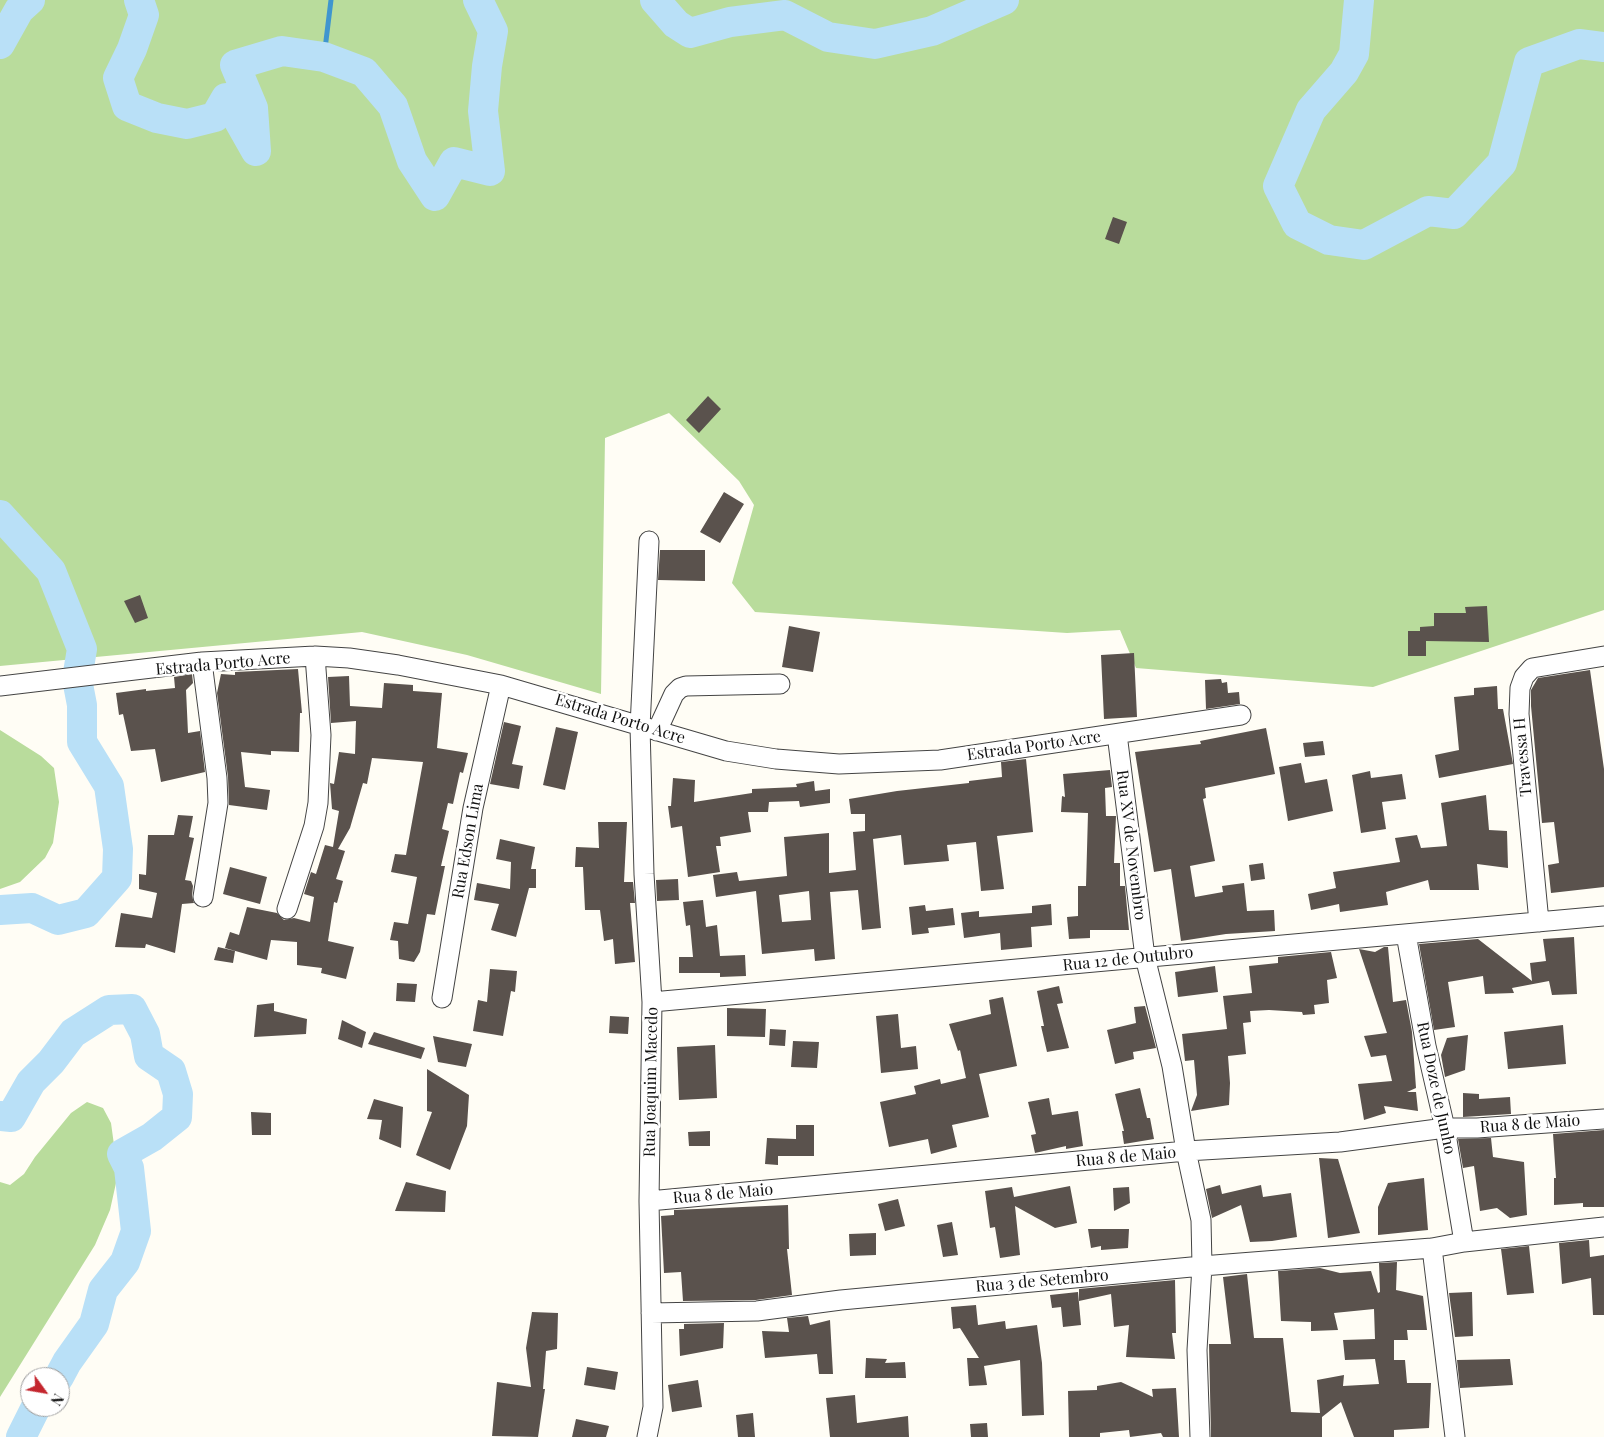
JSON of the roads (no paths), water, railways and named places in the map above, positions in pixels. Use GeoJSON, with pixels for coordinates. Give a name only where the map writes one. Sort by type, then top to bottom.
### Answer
{"type":"FeatureCollection","features":[{"type":"Feature","properties":{"kind":"street","name":"Rua Joaquim Macedo"},"geometry":{"type":"LineString","coordinates":[[647,1437],[653,1407],[649,1201],[652,1002],[644,874],[648,729],[649,541]]}},
{"type":"Feature","properties":{"kind":"street"},"geometry":{"type":"LineString","coordinates":[[287,909],[314,826],[318,803],[321,735],[315,656]]}},
{"type":"Feature","properties":{"kind":"street","name":"Estrada Porto Acre"},"geometry":{"type":"LineString","coordinates":[[0,686],[141,671],[202,662],[315,656],[398,665],[501,685],[553,698],[648,729],[726,751],[776,759],[839,764],[940,760],[1241,715]]}},
{"type":"Feature","properties":{"kind":"street","name":"Travessa H"},"geometry":{"type":"LineString","coordinates":[[1539,922],[1519,714],[1520,688],[1524,677],[1532,668],[1604,656]]}},
{"type":"Feature","properties":{"kind":"street"},"geometry":{"type":"LineString","coordinates":[[202,662],[218,795],[203,897]]}},
{"type":"Feature","properties":{"kind":"street"},"geometry":{"type":"LineString","coordinates":[[648,729],[680,688],[686,686],[780,684]]}},
{"type":"Feature","properties":{"kind":"street","name":"Rua Edson Lima"},"geometry":{"type":"LineString","coordinates":[[442,998],[473,808],[501,685]]}},
{"type":"Feature","properties":{"kind":"street","name":"Rua XV de Novembro"},"geometry":{"type":"LineString","coordinates":[[1117,734],[1145,957],[1172,1066],[1186,1151],[1201,1220],[1202,1266],[1197,1350],[1200,1437]]}},
{"type":"Feature","properties":{"kind":"street","name":"Rua 12 de Outubro"},"geometry":{"type":"LineString","coordinates":[[652,1002],[1604,916]]}},
{"type":"Feature","properties":{"kind":"street","name":"Rua Doze de Junho"},"geometry":{"type":"LineString","coordinates":[[1406,934],[1426,1046],[1445,1128],[1464,1242]]}},
{"type":"Feature","properties":{"kind":"street","name":"Rua 8 de Maio"},"geometry":{"type":"LineString","coordinates":[[649,1201],[1186,1151],[1340,1142],[1445,1128],[1477,1128],[1604,1118]]}},
{"type":"Feature","properties":{"kind":"street","name":"Rua 3 de Setembro"},"geometry":{"type":"LineString","coordinates":[[651,1313],[757,1311],[851,1299],[1202,1266],[1432,1248],[1464,1242],[1604,1227]]}},
{"type":"Feature","properties":{"kind":"street"},"geometry":{"type":"LineString","coordinates":[[1432,1248],[1455,1437]]}},
{"type":"Feature","properties":{"kind":"waterway"},"geometry":{"type":"LineString","coordinates":[[0,44],[19,10],[30,0]]}},
{"type":"Feature","properties":{"kind":"waterway"},"geometry":{"type":"LineString","coordinates":[[139,0],[144,15],[132,49],[118,78],[127,106],[157,118],[187,124],[215,117],[226,98],[256,151],[253,108],[235,65],[282,51],[324,57],[364,72],[393,106],[412,161],[435,196],[454,162],[490,171],[483,111],[487,66],[493,31],[478,0]]}},
{"type":"Feature","properties":{"kind":"waterway"},"geometry":{"type":"LineString","coordinates":[[324,57],[331,0]]}},
{"type":"Feature","properties":{"kind":"waterway"},"geometry":{"type":"LineString","coordinates":[[655,0],[676,24],[690,33],[730,22],[785,15],[828,37],[875,44],[932,31],[1004,0]]}},
{"type":"Feature","properties":{"kind":"waterway"},"geometry":{"type":"LineString","coordinates":[[1359,0],[1354,54],[1344,72],[1311,110],[1278,186],[1297,224],[1329,240],[1364,245],[1428,211],[1454,214],[1502,163],[1529,62],[1579,44],[1604,47]]}},
{"type":"Feature","properties":{"kind":"waterway"},"geometry":{"type":"LineString","coordinates":[[0,515],[51,571],[82,649],[77,679],[82,705],[82,742],[109,786],[118,849],[117,878],[86,913],[58,920],[32,908],[0,910]]}},
{"type":"Feature","properties":{"kind":"waterway"},"geometry":{"type":"LineString","coordinates":[[0,1116],[11,1117],[31,1082],[51,1062],[73,1033],[109,1010],[132,1009],[145,1034],[149,1056],[171,1071],[178,1094],[177,1117],[152,1137],[122,1154],[129,1168],[136,1231],[125,1262],[103,1290],[94,1324],[64,1367]]}},
{"type":"Feature","properties":{"kind":"waterway"},"geometry":{"type":"LineString","coordinates":[[21,1437],[31,1417]]}}]}
